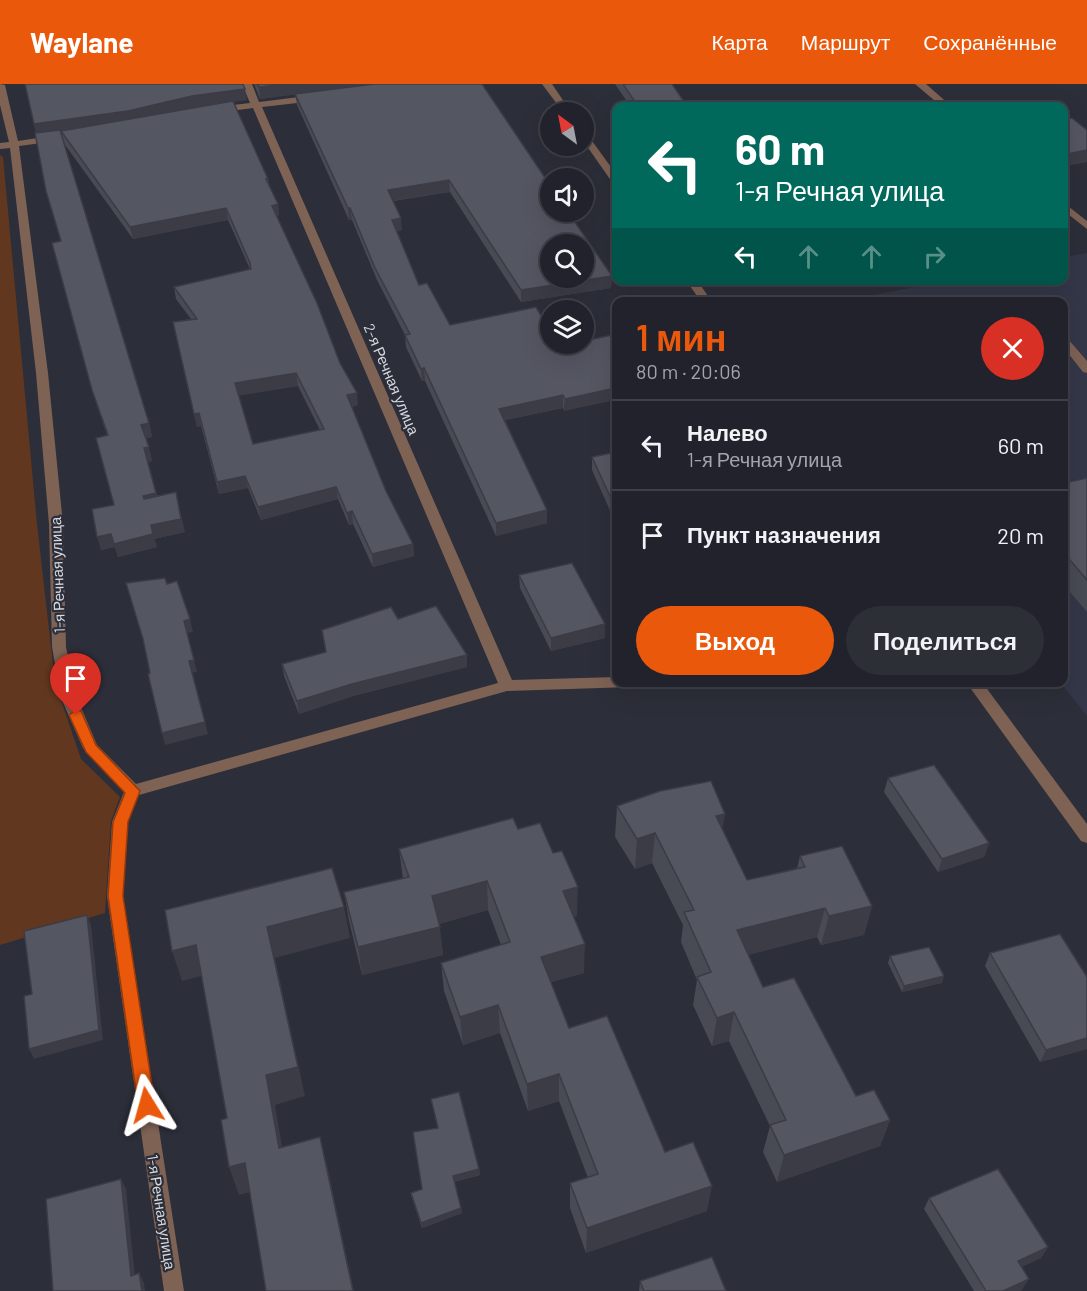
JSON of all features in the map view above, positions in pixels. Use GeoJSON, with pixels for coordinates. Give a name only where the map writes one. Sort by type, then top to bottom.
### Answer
{"type":"FeatureCollection","features":[{"type":"Feature","properties":{"kind":"street","name":"2-я Речная улица"},"geometry":{"type":"LineString","coordinates":[[247,84],[507,687]]}},
{"type":"Feature","properties":{"kind":"street"},"geometry":{"type":"LineString","coordinates":[[548,84],[560,102]]}},
{"type":"Feature","properties":{"kind":"street"},"geometry":{"type":"LineString","coordinates":[[920,84],[941,102]]}},
{"type":"Feature","properties":{"kind":"street","name":"1-я Речная улица"},"geometry":{"type":"LineString","coordinates":[[0,85],[14,144],[42,373],[56,524],[59,647],[69,698],[91,748],[133,791],[120,822],[115,896],[174,1291]]}},
{"type":"Feature","properties":{"kind":"street"},"geometry":{"type":"LineString","coordinates":[[205,111],[327,97]]}},
{"type":"Feature","properties":{"kind":"street"},"geometry":{"type":"LineString","coordinates":[[0,146],[72,135]]}},
{"type":"Feature","properties":{"kind":"street"},"geometry":{"type":"LineString","coordinates":[[594,150],[612,174]]}},
{"type":"Feature","properties":{"kind":"street"},"geometry":{"type":"LineString","coordinates":[[1068,209],[1087,226]]}},
{"type":"Feature","properties":{"kind":"street"},"geometry":{"type":"LineString","coordinates":[[1068,346],[1087,369]]}},
{"type":"Feature","properties":{"kind":"street"},"geometry":{"type":"LineString","coordinates":[[133,791],[507,687],[612,683]]}},
{"type":"Feature","properties":{"kind":"street"},"geometry":{"type":"LineString","coordinates":[[977,687],[1087,836]]}},
{"type":"Feature","properties":{"kind":"shaded area"},"geometry":{"type":"Polygon","coordinates":[[[0,155],[3,157],[37,524],[55,682],[81,759],[120,797],[111,821],[105,913],[0,945],[0,155]]]}},
{"type":"Feature","properties":{"kind":"shaded area"},"geometry":{"type":"Polygon","coordinates":[[[1087,253],[1087,716],[1064,687],[1068,687],[1068,297],[863,297],[925,285],[1068,285],[1068,256],[1087,253]]]}},
{"type":"Feature","properties":{"kind":"building"},"geometry":{"type":"Polygon","coordinates":[[[25,84],[243,84],[245,89],[192,96],[128,111],[34,124],[25,84]]]}},
{"type":"Feature","properties":{"kind":"building"},"geometry":{"type":"Polygon","coordinates":[[[257,84],[287,84],[259,87],[257,84]]]}},
{"type":"Feature","properties":{"kind":"building"},"geometry":{"type":"Polygon","coordinates":[[[374,84],[482,84],[540,170],[540,222],[575,222],[583,234],[540,234],[540,287],[521,290],[449,180],[388,190],[401,218],[392,220],[419,285],[427,283],[450,325],[536,307],[540,314],[540,354],[594,354],[594,339],[612,335],[612,389],[565,399],[563,395],[499,409],[547,510],[496,523],[424,368],[421,369],[405,335],[410,334],[375,268],[350,208],[348,208],[295,94],[374,84]]]}},
{"type":"Feature","properties":{"kind":"building"},"geometry":{"type":"Polygon","coordinates":[[[623,84],[672,84],[684,102],[643,101],[635,102],[623,84]]]}},
{"type":"Feature","properties":{"kind":"building"},"geometry":{"type":"Polygon","coordinates":[[[233,101],[278,204],[272,206],[317,303],[340,363],[357,393],[347,395],[386,491],[413,544],[372,554],[352,511],[347,513],[336,487],[258,507],[245,476],[217,482],[199,413],[194,414],[173,322],[197,319],[174,287],[251,269],[226,208],[130,227],[61,131],[233,101]],[[296,373],[235,383],[253,444],[324,429],[296,373]]]}},
{"type":"Feature","properties":{"kind":"building"},"geometry":{"type":"Polygon","coordinates":[[[1068,118],[1072,118],[1087,130],[1087,150],[1068,154],[1068,118]]]}},
{"type":"Feature","properties":{"kind":"building"},"geometry":{"type":"Polygon","coordinates":[[[60,130],[149,423],[141,425],[149,447],[144,448],[156,493],[143,496],[144,499],[176,492],[181,519],[151,525],[153,534],[114,544],[111,534],[97,537],[92,509],[114,505],[96,438],[108,435],[92,390],[52,243],[61,241],[46,191],[35,133],[60,130]]]}},
{"type":"Feature","properties":{"kind":"building"},"geometry":{"type":"Polygon","coordinates":[[[594,250],[612,276],[594,279],[594,250]]]}},
{"type":"Feature","properties":{"kind":"building"},"geometry":{"type":"Polygon","coordinates":[[[612,453],[612,501],[592,457],[612,453]]]}},
{"type":"Feature","properties":{"kind":"building"},"geometry":{"type":"Polygon","coordinates":[[[1087,478],[1087,580],[1068,558],[1068,482],[1087,478]]]}},
{"type":"Feature","properties":{"kind":"building"},"geometry":{"type":"Polygon","coordinates":[[[572,563],[605,624],[551,638],[519,575],[572,563]]]}},
{"type":"Feature","properties":{"kind":"building"},"geometry":{"type":"Polygon","coordinates":[[[165,578],[167,584],[177,581],[190,619],[184,621],[194,660],[189,661],[205,722],[162,733],[148,674],[150,673],[143,639],[126,583],[165,578]]]}},
{"type":"Feature","properties":{"kind":"building"},"geometry":{"type":"Polygon","coordinates":[[[436,606],[467,655],[352,684],[297,701],[282,664],[326,652],[322,630],[391,607],[398,619],[436,606]]]}},
{"type":"Feature","properties":{"kind":"building"},"geometry":{"type":"Polygon","coordinates":[[[934,765],[989,843],[942,859],[888,778],[934,765]]]}},
{"type":"Feature","properties":{"kind":"building"},"geometry":{"type":"Polygon","coordinates":[[[711,781],[725,814],[716,816],[747,880],[805,867],[800,856],[842,846],[872,906],[829,916],[825,908],[737,930],[763,987],[794,978],[856,1096],[874,1090],[890,1120],[784,1155],[770,1125],[786,1120],[734,1012],[717,1018],[697,977],[711,972],[684,912],[694,910],[655,833],[637,839],[617,806],[660,791],[711,781]]]}},
{"type":"Feature","properties":{"kind":"building"},"geometry":{"type":"Polygon","coordinates":[[[513,818],[518,829],[540,823],[553,853],[562,851],[578,887],[563,891],[585,944],[541,957],[569,1028],[607,1016],[665,1152],[693,1142],[712,1186],[587,1228],[570,1183],[598,1174],[559,1074],[527,1084],[498,1005],[460,1017],[441,963],[510,942],[487,881],[432,896],[440,927],[358,947],[344,892],[409,877],[399,849],[513,818]]]}},
{"type":"Feature","properties":{"kind":"building"},"geometry":{"type":"Polygon","coordinates":[[[332,868],[344,907],[267,927],[298,1067],[266,1075],[279,1148],[320,1137],[353,1291],[266,1291],[245,1163],[229,1167],[221,1120],[227,1118],[196,945],[172,951],[165,910],[332,868]]]}},
{"type":"Feature","properties":{"kind":"building"},"geometry":{"type":"Polygon","coordinates":[[[87,915],[99,1030],[29,1049],[24,996],[32,994],[24,931],[87,915]]]}},
{"type":"Feature","properties":{"kind":"building"},"geometry":{"type":"Polygon","coordinates":[[[1060,934],[1087,977],[1087,1038],[1046,1050],[990,953],[1060,934]]]}},
{"type":"Feature","properties":{"kind":"building"},"geometry":{"type":"Polygon","coordinates":[[[929,947],[944,976],[904,986],[890,956],[929,947]]]}},
{"type":"Feature","properties":{"kind":"building"},"geometry":{"type":"Polygon","coordinates":[[[459,1092],[479,1169],[453,1176],[461,1208],[421,1223],[411,1193],[422,1189],[413,1132],[438,1128],[431,1099],[459,1092]]]}},
{"type":"Feature","properties":{"kind":"building"},"geometry":{"type":"Polygon","coordinates":[[[998,1169],[1048,1247],[1018,1261],[1029,1279],[1003,1291],[986,1291],[929,1198],[998,1169]]]}},
{"type":"Feature","properties":{"kind":"building"},"geometry":{"type":"Polygon","coordinates":[[[121,1179],[131,1276],[139,1273],[142,1291],[53,1291],[46,1199],[121,1179]]]}},
{"type":"Feature","properties":{"kind":"building"},"geometry":{"type":"Polygon","coordinates":[[[712,1257],[726,1291],[644,1291],[640,1281],[712,1257]]]}},
{"type":"Feature","properties":{"kind":"route"},"geometry":{"type":"LineString","coordinates":[[76,715],[91,748],[133,791],[120,822],[115,896],[147,1105]]}}]}
